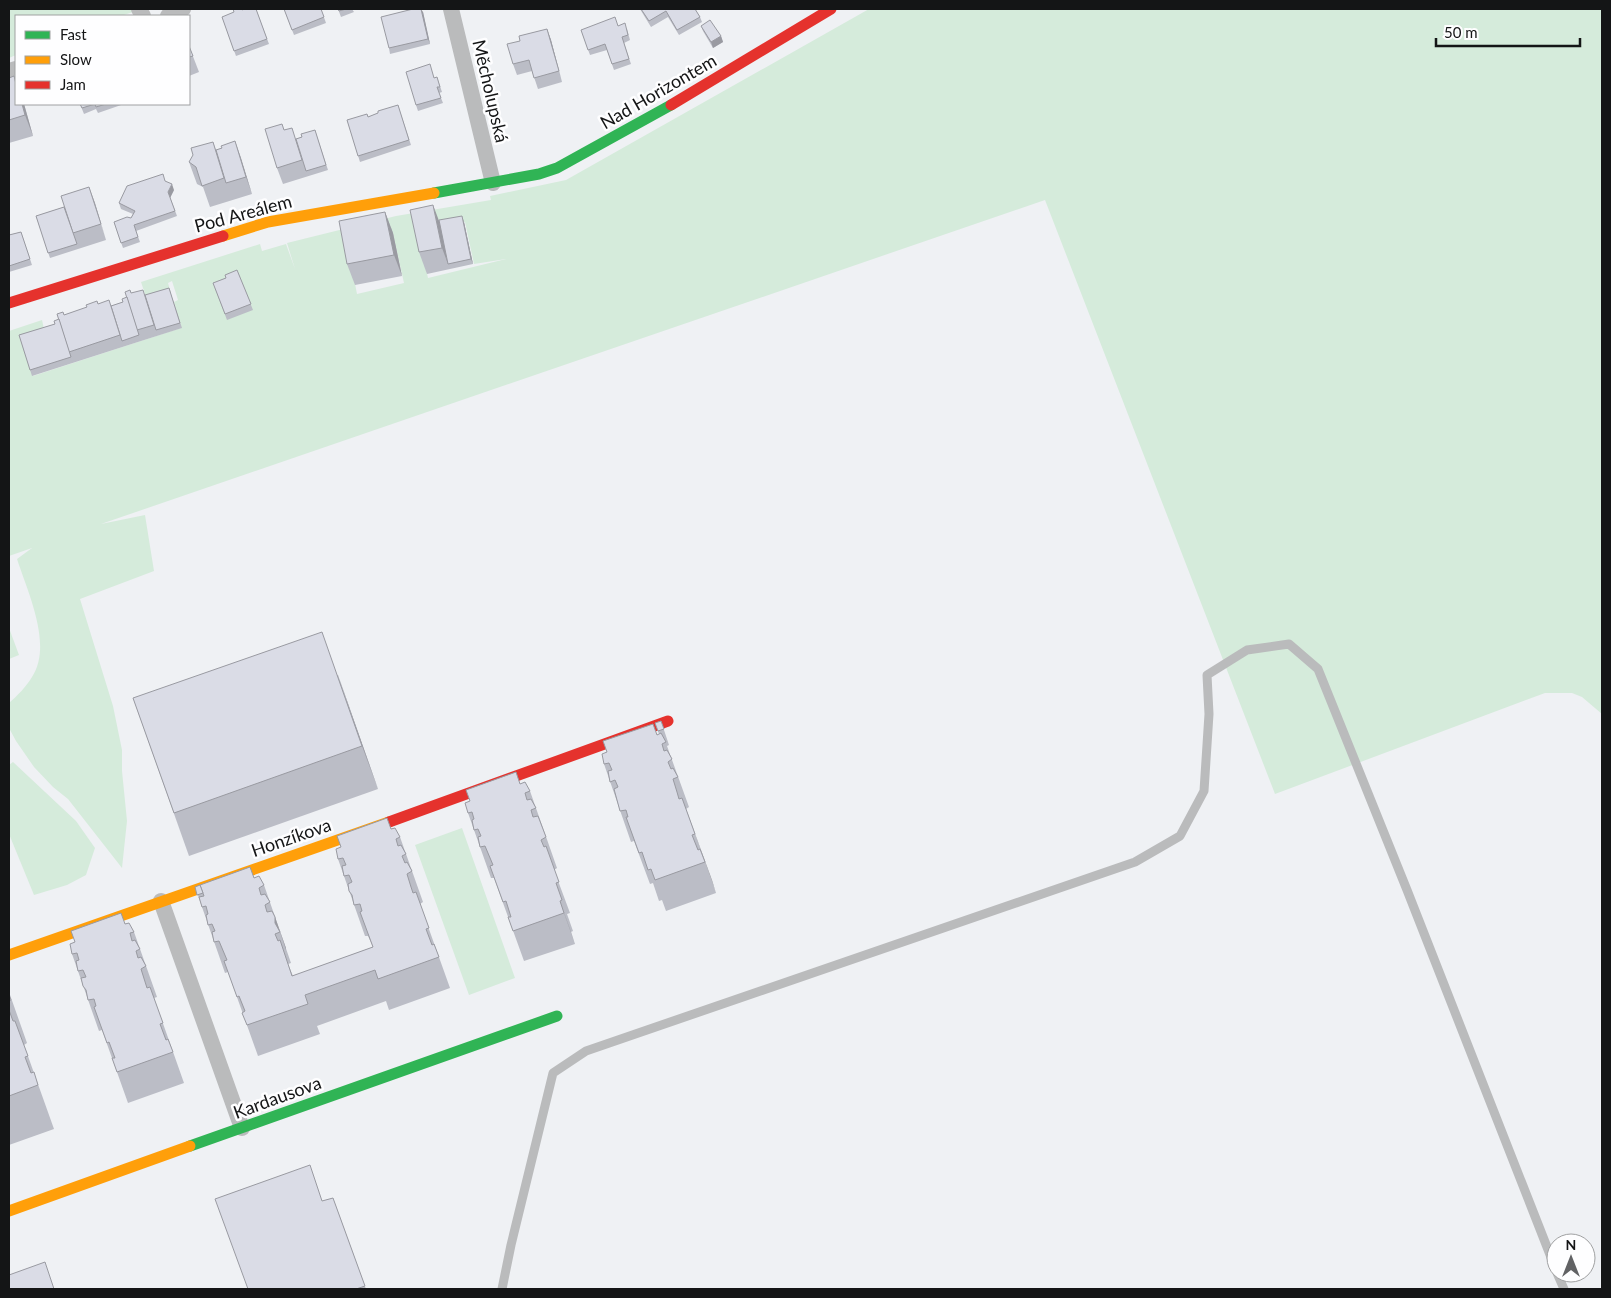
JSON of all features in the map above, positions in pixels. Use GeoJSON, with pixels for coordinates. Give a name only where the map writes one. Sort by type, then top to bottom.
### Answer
{"type":"FeatureCollection","features":[{"type":"Feature","properties":{"kind":"street"},"geometry":{"type":"LineString","coordinates":[[170,15],[183,9]]}},
{"type":"Feature","properties":{"kind":"street","name":"Měcholupská"},"geometry":{"type":"LineString","coordinates":[[451,9],[493,183]]}},
{"type":"Feature","properties":{"kind":"street","name":"Nad Horizontem"},"geometry":{"type":"LineString","coordinates":[[493,183],[557,168],[679,101],[831,9]]}},
{"type":"Feature","properties":{"kind":"street","name":"Pod Areálem"},"geometry":{"type":"LineString","coordinates":[[9,303],[268,222],[493,183]]}},
{"type":"Feature","properties":{"kind":"street","name":"Honzíkova"},"geometry":{"type":"LineString","coordinates":[[9,955],[161,900],[429,808],[668,721]]}},
{"type":"Feature","properties":{"kind":"street"},"geometry":{"type":"LineString","coordinates":[[161,900],[242,1128]]}},
{"type":"Feature","properties":{"kind":"street","name":"Kardausova"},"geometry":{"type":"LineString","coordinates":[[9,1211],[557,1016]]}},
{"type":"Feature","properties":{"kind":"lane"},"geometry":{"type":"LineString","coordinates":[[502,1289],[553,1073],[586,1051],[1135,862],[1180,836],[1204,791],[1209,714],[1207,675],[1247,650],[1289,644],[1318,669],[1411,899],[1546,1244]]}},
{"type":"Feature","properties":{"kind":"green space"},"geometry":{"type":"Polygon","coordinates":[[[9,9],[132,9],[133,12],[124,15],[15,15],[15,55],[9,58],[9,9]]]}},
{"type":"Feature","properties":{"kind":"green space"},"geometry":{"type":"Polygon","coordinates":[[[869,9],[1602,9],[1602,714],[1582,697],[1572,693],[1545,693],[1275,794],[1045,200],[101,524],[145,515],[154,571],[80,599],[113,706],[122,750],[127,821],[122,868],[68,799],[53,787],[34,767],[9,728],[9,703],[32,677],[38,664],[40,650],[39,635],[32,603],[17,559],[32,548],[9,556],[9,331],[42,320],[45,333],[33,376],[181,328],[174,302],[178,300],[172,281],[168,283],[171,293],[147,300],[141,282],[260,244],[262,251],[286,244],[295,269],[287,243],[396,216],[491,200],[490,196],[566,180],[869,9]],[[465,222],[418,232],[428,278],[506,259],[474,264],[465,222]],[[393,234],[347,243],[357,294],[404,283],[393,234]]]}},
{"type":"Feature","properties":{"kind":"green space"},"geometry":{"type":"Polygon","coordinates":[[[9,628],[19,655],[9,659],[9,628]]]}},
{"type":"Feature","properties":{"kind":"green space"},"geometry":{"type":"Polygon","coordinates":[[[13,762],[76,821],[95,848],[86,875],[67,885],[34,895],[9,834],[9,765],[13,762]]]}},
{"type":"Feature","properties":{"kind":"green space"},"geometry":{"type":"Polygon","coordinates":[[[462,828],[515,978],[469,995],[415,845],[462,828]]]}},
{"type":"Feature","properties":{"kind":"building"},"geometry":{"type":"Polygon","coordinates":[[[233,9],[256,9],[267,39],[234,51],[222,17],[234,12],[233,9]]]}},
{"type":"Feature","properties":{"kind":"building"},"geometry":{"type":"Polygon","coordinates":[[[284,9],[321,9],[324,17],[292,30],[284,9]]]}},
{"type":"Feature","properties":{"kind":"building"},"geometry":{"type":"Polygon","coordinates":[[[413,9],[421,9],[428,39],[389,48],[381,17],[413,9]]]}},
{"type":"Feature","properties":{"kind":"building"},"geometry":{"type":"Polygon","coordinates":[[[641,9],[695,9],[700,17],[677,30],[666,11],[649,21],[641,9]]]}},
{"type":"Feature","properties":{"kind":"building"},"geometry":{"type":"Polygon","coordinates":[[[615,17],[618,26],[625,23],[628,35],[622,37],[629,59],[612,64],[605,44],[588,50],[581,30],[615,17]]]}},
{"type":"Feature","properties":{"kind":"building"},"geometry":{"type":"Polygon","coordinates":[[[710,20],[721,36],[711,42],[701,26],[710,20]]]}},
{"type":"Feature","properties":{"kind":"building"},"geometry":{"type":"Polygon","coordinates":[[[547,29],[559,71],[534,78],[529,60],[513,64],[507,44],[520,41],[519,36],[547,29]]]}},
{"type":"Feature","properties":{"kind":"building"},"geometry":{"type":"Polygon","coordinates":[[[430,64],[434,78],[437,77],[440,87],[437,87],[441,98],[416,105],[406,72],[430,64]]]}},
{"type":"Feature","properties":{"kind":"building"},"geometry":{"type":"Polygon","coordinates":[[[14,76],[15,105],[22,105],[25,115],[9,120],[9,78],[14,76]]]}},
{"type":"Feature","properties":{"kind":"building"},"geometry":{"type":"Polygon","coordinates":[[[80,105],[92,105],[82,108],[80,105]]]}},
{"type":"Feature","properties":{"kind":"building"},"geometry":{"type":"Polygon","coordinates":[[[398,105],[409,140],[358,156],[347,120],[367,114],[368,117],[378,113],[378,111],[398,105]]]}},
{"type":"Feature","properties":{"kind":"building"},"geometry":{"type":"Polygon","coordinates":[[[282,124],[284,130],[292,128],[302,160],[277,168],[265,129],[282,124]]]}},
{"type":"Feature","properties":{"kind":"building"},"geometry":{"type":"Polygon","coordinates":[[[315,130],[326,165],[306,171],[296,139],[302,137],[301,134],[315,130]]]}},
{"type":"Feature","properties":{"kind":"building"},"geometry":{"type":"Polygon","coordinates":[[[235,141],[246,177],[226,183],[216,150],[235,141]]]}},
{"type":"Feature","properties":{"kind":"building"},"geometry":{"type":"Polygon","coordinates":[[[213,142],[224,178],[202,186],[196,167],[189,162],[193,155],[191,148],[213,142]]]}},
{"type":"Feature","properties":{"kind":"building"},"geometry":{"type":"Polygon","coordinates":[[[163,174],[165,181],[172,184],[168,192],[175,211],[134,225],[138,237],[121,243],[114,222],[127,217],[131,218],[135,211],[119,203],[127,186],[163,174]]]}},
{"type":"Feature","properties":{"kind":"building"},"geometry":{"type":"Polygon","coordinates":[[[89,187],[101,224],[73,233],[61,196],[89,187]]]}},
{"type":"Feature","properties":{"kind":"building"},"geometry":{"type":"Polygon","coordinates":[[[433,205],[442,248],[419,252],[410,210],[433,205]]]}},
{"type":"Feature","properties":{"kind":"building"},"geometry":{"type":"Polygon","coordinates":[[[64,207],[77,244],[48,253],[36,216],[64,207]]]}},
{"type":"Feature","properties":{"kind":"building"},"geometry":{"type":"Polygon","coordinates":[[[385,212],[394,255],[347,264],[339,221],[385,212]]]}},
{"type":"Feature","properties":{"kind":"building"},"geometry":{"type":"Polygon","coordinates":[[[462,216],[471,259],[448,264],[439,220],[462,216]]]}},
{"type":"Feature","properties":{"kind":"building"},"geometry":{"type":"Polygon","coordinates":[[[21,232],[30,259],[9,266],[9,235],[21,232]]]}},
{"type":"Feature","properties":{"kind":"building"},"geometry":{"type":"Polygon","coordinates":[[[237,270],[251,304],[225,314],[213,283],[226,278],[225,275],[237,270]]]}},
{"type":"Feature","properties":{"kind":"building"},"geometry":{"type":"Polygon","coordinates":[[[169,288],[180,323],[156,330],[145,295],[169,288]]]}},
{"type":"Feature","properties":{"kind":"building"},"geometry":{"type":"Polygon","coordinates":[[[130,290],[131,293],[143,290],[154,325],[137,330],[125,292],[130,290]]]}},
{"type":"Feature","properties":{"kind":"building"},"geometry":{"type":"Polygon","coordinates":[[[127,297],[139,335],[122,341],[111,306],[123,302],[122,299],[127,297]]]}},
{"type":"Feature","properties":{"kind":"building"},"geometry":{"type":"Polygon","coordinates":[[[109,300],[120,335],[69,352],[57,314],[63,312],[64,315],[87,307],[86,305],[97,301],[98,304],[109,300]]]}},
{"type":"Feature","properties":{"kind":"building"},"geometry":{"type":"Polygon","coordinates":[[[59,319],[71,357],[30,370],[19,335],[55,324],[54,321],[59,319]]]}},
{"type":"Feature","properties":{"kind":"building"},"geometry":{"type":"Polygon","coordinates":[[[322,632],[362,746],[174,813],[133,698],[322,632]]]}},
{"type":"Feature","properties":{"kind":"building"},"geometry":{"type":"Polygon","coordinates":[[[661,721],[664,729],[658,731],[655,723],[661,721]]]}},
{"type":"Feature","properties":{"kind":"building"},"geometry":{"type":"Polygon","coordinates":[[[653,724],[657,735],[661,733],[666,742],[662,744],[664,751],[667,750],[672,759],[668,762],[671,769],[673,768],[678,777],[673,779],[679,799],[682,798],[695,834],[692,835],[705,862],[655,880],[651,869],[648,870],[642,852],[639,853],[626,817],[628,817],[626,810],[620,811],[614,789],[618,787],[615,780],[610,782],[608,771],[612,770],[609,763],[604,764],[602,754],[607,752],[603,741],[653,724]]]}},
{"type":"Feature","properties":{"kind":"building"},"geometry":{"type":"Polygon","coordinates":[[[516,772],[520,784],[525,782],[530,791],[525,793],[527,800],[531,799],[536,808],[531,810],[533,817],[538,816],[546,837],[541,840],[544,847],[546,846],[559,882],[556,883],[564,913],[513,931],[508,917],[511,917],[506,901],[503,902],[490,866],[493,865],[485,846],[480,847],[478,837],[481,836],[478,829],[474,830],[472,812],[468,813],[465,803],[470,801],[466,790],[516,772]]]}},
{"type":"Feature","properties":{"kind":"building"},"geometry":{"type":"Polygon","coordinates":[[[387,818],[391,829],[395,828],[400,837],[396,839],[398,846],[401,845],[406,854],[402,856],[412,871],[407,874],[411,887],[413,893],[416,892],[429,928],[426,929],[439,957],[378,979],[375,970],[305,995],[308,1004],[247,1025],[242,1013],[245,1011],[239,996],[237,997],[224,961],[227,960],[219,941],[214,942],[212,932],[215,931],[212,924],[208,925],[206,906],[202,907],[199,897],[204,896],[200,885],[250,867],[254,878],[259,876],[264,885],[259,888],[261,895],[265,894],[270,902],[265,905],[267,912],[272,911],[275,917],[275,923],[280,932],[275,934],[278,941],[280,940],[292,976],[373,947],[360,912],[362,911],[360,904],[354,905],[349,891],[348,884],[352,882],[349,875],[344,876],[342,866],[346,865],[343,858],[338,859],[336,849],[341,847],[337,836],[387,818]]]}},
{"type":"Feature","properties":{"kind":"building"},"geometry":{"type":"Polygon","coordinates":[[[200,885],[203,893],[197,895],[195,887],[200,885]]]}},
{"type":"Feature","properties":{"kind":"building"},"geometry":{"type":"Polygon","coordinates":[[[121,913],[125,924],[129,923],[134,932],[130,933],[132,941],[135,940],[140,949],[136,951],[138,958],[141,957],[146,966],[141,969],[147,988],[150,987],[163,1023],[160,1024],[173,1052],[117,1072],[112,1058],[115,1058],[109,1042],[107,1043],[94,1007],[96,1006],[94,999],[88,1000],[83,986],[81,978],[86,977],[83,970],[78,971],[76,961],[79,960],[77,953],[72,954],[70,944],[75,942],[71,931],[121,913]]]}},
{"type":"Feature","properties":{"kind":"building"},"geometry":{"type":"Polygon","coordinates":[[[9,1010],[28,1056],[25,1057],[31,1073],[34,1072],[38,1085],[9,1096],[9,1010]]]}},
{"type":"Feature","properties":{"kind":"building"},"geometry":{"type":"Polygon","coordinates":[[[310,1165],[322,1201],[333,1198],[365,1286],[356,1289],[248,1289],[215,1199],[310,1165]]]}},
{"type":"Feature","properties":{"kind":"building"},"geometry":{"type":"Polygon","coordinates":[[[45,1262],[54,1289],[9,1289],[9,1275],[45,1262]]]}},
{"type":"Feature","properties":{"kind":"traffic: fast"},"geometry":{"type":"LineString","coordinates":[[434,193],[539,174],[557,168],[671,105]]}},
{"type":"Feature","properties":{"kind":"traffic: fast"},"geometry":{"type":"LineString","coordinates":[[190,1146],[557,1016]]}},
{"type":"Feature","properties":{"kind":"traffic: slow"},"geometry":{"type":"LineString","coordinates":[[223,236],[268,222],[434,193]]}},
{"type":"Feature","properties":{"kind":"traffic: slow"},"geometry":{"type":"LineString","coordinates":[[9,955],[389,822]]}},
{"type":"Feature","properties":{"kind":"traffic: slow"},"geometry":{"type":"LineString","coordinates":[[9,1211],[190,1146]]}},
{"type":"Feature","properties":{"kind":"traffic: jam"},"geometry":{"type":"LineString","coordinates":[[671,105],[831,9]]}},
{"type":"Feature","properties":{"kind":"traffic: jam"},"geometry":{"type":"LineString","coordinates":[[9,303],[223,236]]}},
{"type":"Feature","properties":{"kind":"traffic: jam"},"geometry":{"type":"LineString","coordinates":[[389,822],[668,721]]}}]}
